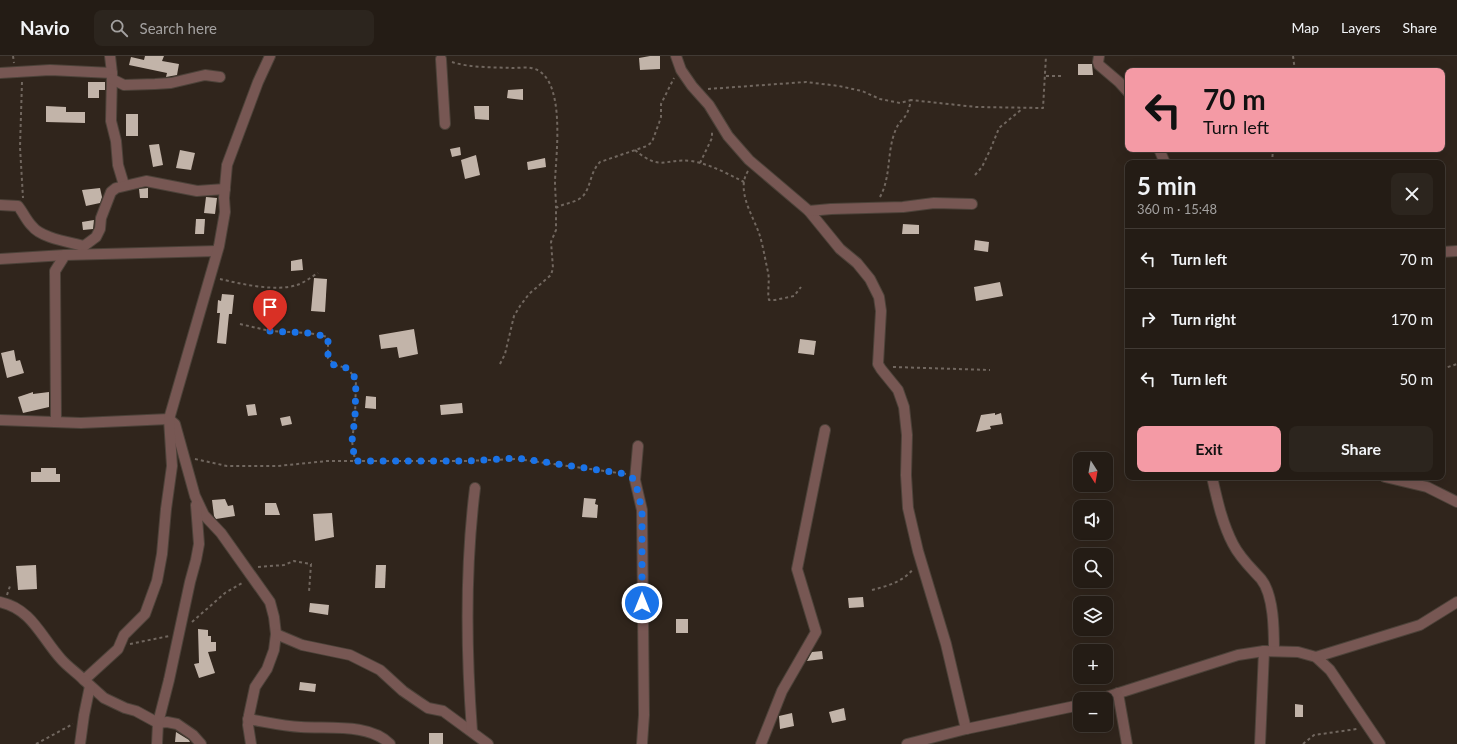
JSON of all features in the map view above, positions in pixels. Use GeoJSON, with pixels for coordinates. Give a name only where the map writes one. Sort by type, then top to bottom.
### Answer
{"type":"FeatureCollection","features":[{"type":"Feature","properties":{"kind":"street"},"geometry":{"type":"LineString","coordinates":[[110,56],[112,76],[111,121],[116,141],[118,165],[124,185]]}},
{"type":"Feature","properties":{"kind":"street"},"geometry":{"type":"LineString","coordinates":[[80,744],[87,683],[118,649],[124,635],[145,614],[158,581],[172,466],[169,419],[200,307],[211,277],[217,251],[225,212],[227,165],[270,56]]}},
{"type":"Feature","properties":{"kind":"street"},"geometry":{"type":"LineString","coordinates":[[1099,56],[1099,65],[1125,89]]}},
{"type":"Feature","properties":{"kind":"street"},"geometry":{"type":"LineString","coordinates":[[441,59],[445,124]]}},
{"type":"Feature","properties":{"kind":"street"},"geometry":{"type":"LineString","coordinates":[[678,61],[728,136],[754,164],[809,211],[840,249],[857,262],[870,278],[877,292],[882,311],[878,360],[880,366],[898,390],[904,407],[908,435],[906,475],[907,502],[919,555],[946,644],[966,729]]}},
{"type":"Feature","properties":{"kind":"street"},"geometry":{"type":"LineString","coordinates":[[0,73],[50,70],[112,76],[124,84],[171,83],[205,75],[220,77]]}},
{"type":"Feature","properties":{"kind":"street"},"geometry":{"type":"LineString","coordinates":[[0,206],[18,206],[32,227],[49,237],[84,246],[96,237],[100,229],[101,218],[111,192],[124,185],[146,181],[197,190],[225,188]]}},
{"type":"Feature","properties":{"kind":"street"},"geometry":{"type":"LineString","coordinates":[[809,211],[903,207],[934,202],[972,204]]}},
{"type":"Feature","properties":{"kind":"street"},"geometry":{"type":"LineString","coordinates":[[0,259],[65,255],[217,251]]}},
{"type":"Feature","properties":{"kind":"street"},"geometry":{"type":"LineString","coordinates":[[1445,252],[1457,251]]}},
{"type":"Feature","properties":{"kind":"street"},"geometry":{"type":"LineString","coordinates":[[56,421],[55,272],[65,255]]}},
{"type":"Feature","properties":{"kind":"street"},"geometry":{"type":"LineString","coordinates":[[0,420],[25,420],[47,423],[56,421],[81,423],[169,419],[175,424],[195,496],[199,544],[158,723],[157,744]]}},
{"type":"Feature","properties":{"kind":"street"},"geometry":{"type":"LineString","coordinates":[[761,744],[782,690],[816,632],[797,569],[825,430]]}},
{"type":"Feature","properties":{"kind":"street"},"geometry":{"type":"LineString","coordinates":[[638,446],[635,480],[642,510],[644,714],[642,744]]}},
{"type":"Feature","properties":{"kind":"street"},"geometry":{"type":"LineString","coordinates":[[1213,480],[1227,532],[1233,546],[1266,588],[1274,626],[1269,651],[1260,744]]}},
{"type":"Feature","properties":{"kind":"street"},"geometry":{"type":"LineString","coordinates":[[1400,480],[1427,486],[1457,502]]}},
{"type":"Feature","properties":{"kind":"street"},"geometry":{"type":"LineString","coordinates":[[472,731],[468,677],[470,533],[475,488]]}},
{"type":"Feature","properties":{"kind":"street"},"geometry":{"type":"LineString","coordinates":[[195,496],[204,515],[221,533],[270,602],[274,617],[276,634],[271,659],[255,687],[248,719],[251,744]]}},
{"type":"Feature","properties":{"kind":"street"},"geometry":{"type":"LineString","coordinates":[[0,602],[16,607],[26,614],[62,660],[104,698],[124,708],[136,711],[158,723],[167,722],[177,724],[193,735],[201,744]]}},
{"type":"Feature","properties":{"kind":"street"},"geometry":{"type":"LineString","coordinates":[[1316,657],[1420,625],[1457,602]]}},
{"type":"Feature","properties":{"kind":"street"},"geometry":{"type":"LineString","coordinates":[[276,634],[302,645],[350,654],[380,670],[403,691],[428,708],[443,711],[472,731],[484,742]]}},
{"type":"Feature","properties":{"kind":"street"},"geometry":{"type":"LineString","coordinates":[[1113,695],[1238,655],[1269,651],[1298,652],[1316,657],[1330,670],[1380,744]]}},
{"type":"Feature","properties":{"kind":"street"},"geometry":{"type":"LineString","coordinates":[[1118,693],[1127,744]]}},
{"type":"Feature","properties":{"kind":"street"},"geometry":{"type":"LineString","coordinates":[[907,744],[966,729],[1073,707]]}},
{"type":"Feature","properties":{"kind":"street"},"geometry":{"type":"LineString","coordinates":[[248,719],[300,727],[347,728],[382,736],[390,744]]}},
{"type":"Feature","properties":{"kind":"path"},"geometry":{"type":"LineString","coordinates":[[696,90],[806,82],[839,86],[862,91],[880,99],[900,102],[911,100],[976,107],[1043,108],[1046,56]]}},
{"type":"Feature","properties":{"kind":"path"},"geometry":{"type":"LineString","coordinates":[[1293,56],[1295,68]]}},
{"type":"Feature","properties":{"kind":"path"},"geometry":{"type":"LineString","coordinates":[[441,59],[454,63],[481,66],[530,67],[545,75],[555,98],[557,131],[555,183],[556,230],[551,242],[553,268],[551,275],[529,294],[514,316],[505,354],[500,364]]}},
{"type":"Feature","properties":{"kind":"path"},"geometry":{"type":"LineString","coordinates":[[556,208],[581,198],[585,193],[594,167],[600,162],[647,146],[652,142],[661,117],[661,104],[671,85],[678,61]]}},
{"type":"Feature","properties":{"kind":"path"},"geometry":{"type":"LineString","coordinates":[[22,72],[20,147],[24,213]]}},
{"type":"Feature","properties":{"kind":"path"},"geometry":{"type":"LineString","coordinates":[[1046,76],[1061,76]]}},
{"type":"Feature","properties":{"kind":"path"},"geometry":{"type":"LineString","coordinates":[[876,208],[885,188],[897,127],[906,114],[911,100]]}},
{"type":"Feature","properties":{"kind":"path"},"geometry":{"type":"LineString","coordinates":[[975,175],[982,167],[992,148],[999,128],[1023,108]]}},
{"type":"Feature","properties":{"kind":"path"},"geometry":{"type":"LineString","coordinates":[[700,164],[712,138],[712,110]]}},
{"type":"Feature","properties":{"kind":"path"},"geometry":{"type":"LineString","coordinates":[[635,150],[652,162],[692,161],[744,182]]}},
{"type":"Feature","properties":{"kind":"path"},"geometry":{"type":"LineString","coordinates":[[754,164],[747,172],[744,182],[745,194],[759,234],[768,274],[770,300],[794,296],[801,287]]}},
{"type":"Feature","properties":{"kind":"path"},"geometry":{"type":"LineString","coordinates":[[211,277],[235,283],[277,288],[297,285],[318,273]]}},
{"type":"Feature","properties":{"kind":"path"},"geometry":{"type":"LineString","coordinates":[[240,324],[270,331],[309,333],[328,337],[328,358],[334,365],[347,368],[356,379],[355,417],[352,441],[355,461]]}},
{"type":"Feature","properties":{"kind":"path"},"geometry":{"type":"LineString","coordinates":[[1445,368],[1457,364]]}},
{"type":"Feature","properties":{"kind":"path"},"geometry":{"type":"LineString","coordinates":[[880,366],[990,370]]}},
{"type":"Feature","properties":{"kind":"path"},"geometry":{"type":"LineString","coordinates":[[182,446],[196,460],[227,466],[278,466],[355,461],[465,461],[517,458],[626,474],[635,480]]}},
{"type":"Feature","properties":{"kind":"path"},"geometry":{"type":"LineString","coordinates":[[872,590],[895,582],[907,575],[915,566],[919,555]]}},
{"type":"Feature","properties":{"kind":"path"},"geometry":{"type":"LineString","coordinates":[[247,568],[284,565],[294,561],[311,564],[309,592]]}},
{"type":"Feature","properties":{"kind":"path"},"geometry":{"type":"LineString","coordinates":[[36,744],[74,723]]}},
{"type":"Feature","properties":{"kind":"path"},"geometry":{"type":"LineString","coordinates":[[1303,744],[1314,735],[1368,728]]}},
{"type":"Feature","properties":{"kind":"building"},"geometry":{"type":"Polygon","coordinates":[[[145,56],[164,56],[162,61],[179,64],[177,75],[166,77],[167,73],[129,65],[131,57],[144,60],[145,56]]]}},
{"type":"Feature","properties":{"kind":"building"},"geometry":{"type":"Polygon","coordinates":[[[660,56],[660,69],[640,70],[639,58],[660,56]]]}},
{"type":"Feature","properties":{"kind":"building"},"geometry":{"type":"Polygon","coordinates":[[[1078,64],[1092,64],[1093,75],[1078,75],[1078,64]]]}},
{"type":"Feature","properties":{"kind":"building"},"geometry":{"type":"Polygon","coordinates":[[[88,82],[105,82],[105,90],[99,90],[99,98],[88,98],[88,82]]]}},
{"type":"Feature","properties":{"kind":"building"},"geometry":{"type":"Polygon","coordinates":[[[523,89],[523,100],[507,98],[508,90],[523,89]]]}},
{"type":"Feature","properties":{"kind":"building"},"geometry":{"type":"Polygon","coordinates":[[[46,106],[66,107],[66,112],[85,112],[85,123],[46,122],[46,106]]]}},
{"type":"Feature","properties":{"kind":"building"},"geometry":{"type":"Polygon","coordinates":[[[474,106],[489,106],[489,120],[475,119],[474,106]]]}},
{"type":"Feature","properties":{"kind":"building"},"geometry":{"type":"Polygon","coordinates":[[[126,114],[138,114],[138,136],[126,136],[126,114]]]}},
{"type":"Feature","properties":{"kind":"building"},"geometry":{"type":"Polygon","coordinates":[[[159,144],[163,165],[153,167],[149,145],[159,144]]]}},
{"type":"Feature","properties":{"kind":"building"},"geometry":{"type":"Polygon","coordinates":[[[460,147],[461,155],[452,157],[450,149],[460,147]]]}},
{"type":"Feature","properties":{"kind":"building"},"geometry":{"type":"Polygon","coordinates":[[[180,150],[195,153],[191,170],[176,168],[180,150]]]}},
{"type":"Feature","properties":{"kind":"building"},"geometry":{"type":"Polygon","coordinates":[[[476,155],[480,175],[465,179],[461,160],[476,155]]]}},
{"type":"Feature","properties":{"kind":"building"},"geometry":{"type":"Polygon","coordinates":[[[545,158],[546,167],[528,170],[527,162],[545,158]]]}},
{"type":"Feature","properties":{"kind":"building"},"geometry":{"type":"Polygon","coordinates":[[[100,188],[102,197],[100,203],[86,206],[82,190],[100,188]]]}},
{"type":"Feature","properties":{"kind":"building"},"geometry":{"type":"Polygon","coordinates":[[[148,188],[148,198],[140,198],[139,189],[148,188]]]}},
{"type":"Feature","properties":{"kind":"building"},"geometry":{"type":"Polygon","coordinates":[[[206,197],[217,198],[215,214],[204,213],[206,197]]]}},
{"type":"Feature","properties":{"kind":"building"},"geometry":{"type":"Polygon","coordinates":[[[196,219],[205,219],[204,234],[195,234],[196,219]]]}},
{"type":"Feature","properties":{"kind":"building"},"geometry":{"type":"Polygon","coordinates":[[[94,220],[93,229],[83,230],[82,222],[94,220]]]}},
{"type":"Feature","properties":{"kind":"building"},"geometry":{"type":"Polygon","coordinates":[[[903,224],[919,225],[919,234],[902,234],[903,224]]]}},
{"type":"Feature","properties":{"kind":"building"},"geometry":{"type":"Polygon","coordinates":[[[975,240],[989,242],[988,252],[974,250],[975,240]]]}},
{"type":"Feature","properties":{"kind":"building"},"geometry":{"type":"Polygon","coordinates":[[[302,259],[303,270],[291,271],[291,261],[302,259]]]}},
{"type":"Feature","properties":{"kind":"building"},"geometry":{"type":"Polygon","coordinates":[[[314,278],[327,279],[325,312],[311,311],[314,278]]]}},
{"type":"Feature","properties":{"kind":"building"},"geometry":{"type":"Polygon","coordinates":[[[1000,282],[1003,296],[976,301],[974,287],[1000,282]]]}},
{"type":"Feature","properties":{"kind":"building"},"geometry":{"type":"Polygon","coordinates":[[[222,294],[234,295],[232,314],[229,314],[226,344],[217,343],[220,313],[217,313],[218,300],[221,301],[222,294]]]}},
{"type":"Feature","properties":{"kind":"building"},"geometry":{"type":"Polygon","coordinates":[[[414,329],[418,354],[399,358],[397,347],[381,349],[379,335],[414,329]]]}},
{"type":"Feature","properties":{"kind":"building"},"geometry":{"type":"Polygon","coordinates":[[[800,339],[816,341],[814,355],[798,353],[800,339]]]}},
{"type":"Feature","properties":{"kind":"building"},"geometry":{"type":"Polygon","coordinates":[[[14,350],[16,361],[20,360],[24,373],[7,378],[1,353],[14,350]]]}},
{"type":"Feature","properties":{"kind":"building"},"geometry":{"type":"Polygon","coordinates":[[[33,392],[33,394],[49,392],[49,407],[23,413],[18,397],[33,392]]]}},
{"type":"Feature","properties":{"kind":"building"},"geometry":{"type":"Polygon","coordinates":[[[366,396],[376,397],[376,409],[365,408],[366,396]]]}},
{"type":"Feature","properties":{"kind":"building"},"geometry":{"type":"Polygon","coordinates":[[[462,403],[463,413],[441,415],[440,405],[462,403]]]}},
{"type":"Feature","properties":{"kind":"building"},"geometry":{"type":"Polygon","coordinates":[[[255,404],[257,415],[248,416],[246,405],[255,404]]]}},
{"type":"Feature","properties":{"kind":"building"},"geometry":{"type":"Polygon","coordinates":[[[995,413],[995,415],[1001,413],[1003,424],[990,426],[991,429],[976,432],[981,415],[995,413]]]}},
{"type":"Feature","properties":{"kind":"building"},"geometry":{"type":"Polygon","coordinates":[[[290,416],[292,424],[282,426],[280,418],[290,416]]]}},
{"type":"Feature","properties":{"kind":"building"},"geometry":{"type":"Polygon","coordinates":[[[41,468],[56,468],[56,474],[60,474],[60,482],[31,482],[31,472],[41,472],[41,468]]]}},
{"type":"Feature","properties":{"kind":"building"},"geometry":{"type":"Polygon","coordinates":[[[584,498],[596,499],[595,504],[598,505],[597,518],[582,517],[584,498]]]}},
{"type":"Feature","properties":{"kind":"building"},"geometry":{"type":"Polygon","coordinates":[[[225,499],[228,506],[233,505],[235,516],[216,519],[214,516],[212,500],[225,499]]]}},
{"type":"Feature","properties":{"kind":"building"},"geometry":{"type":"Polygon","coordinates":[[[265,503],[276,503],[280,515],[265,515],[265,503]]]}},
{"type":"Feature","properties":{"kind":"building"},"geometry":{"type":"Polygon","coordinates":[[[332,513],[334,537],[315,541],[313,514],[332,513]]]}},
{"type":"Feature","properties":{"kind":"building"},"geometry":{"type":"Polygon","coordinates":[[[36,565],[37,589],[18,590],[16,566],[36,565]]]}},
{"type":"Feature","properties":{"kind":"building"},"geometry":{"type":"Polygon","coordinates":[[[376,565],[386,565],[385,588],[375,588],[376,565]]]}},
{"type":"Feature","properties":{"kind":"building"},"geometry":{"type":"Polygon","coordinates":[[[863,597],[864,607],[849,608],[848,598],[863,597]]]}},
{"type":"Feature","properties":{"kind":"building"},"geometry":{"type":"Polygon","coordinates":[[[310,603],[329,605],[328,615],[309,612],[310,603]]]}},
{"type":"Feature","properties":{"kind":"building"},"geometry":{"type":"Polygon","coordinates":[[[676,619],[688,619],[688,633],[676,633],[676,619]]]}},
{"type":"Feature","properties":{"kind":"building"},"geometry":{"type":"Polygon","coordinates":[[[198,629],[208,630],[208,636],[211,636],[211,642],[216,642],[216,651],[208,652],[215,673],[199,678],[194,664],[199,663],[198,629]]]}},
{"type":"Feature","properties":{"kind":"building"},"geometry":{"type":"Polygon","coordinates":[[[822,651],[823,659],[807,661],[812,652],[822,651]]]}},
{"type":"Feature","properties":{"kind":"building"},"geometry":{"type":"Polygon","coordinates":[[[300,682],[316,684],[315,692],[299,690],[300,682]]]}},
{"type":"Feature","properties":{"kind":"building"},"geometry":{"type":"Polygon","coordinates":[[[1295,704],[1303,705],[1303,717],[1295,717],[1295,704]]]}},
{"type":"Feature","properties":{"kind":"building"},"geometry":{"type":"Polygon","coordinates":[[[844,708],[846,720],[832,723],[829,712],[844,708]]]}},
{"type":"Feature","properties":{"kind":"building"},"geometry":{"type":"Polygon","coordinates":[[[792,713],[794,726],[780,729],[779,716],[792,713]]]}},
{"type":"Feature","properties":{"kind":"building"},"geometry":{"type":"Polygon","coordinates":[[[176,732],[189,740],[190,742],[175,742],[176,732]]]}},
{"type":"Feature","properties":{"kind":"building"},"geometry":{"type":"Polygon","coordinates":[[[429,733],[443,733],[443,744],[429,744],[429,733]]]}},
{"type":"Feature","properties":{"kind":"route"},"geometry":{"type":"LineString","coordinates":[[270,331],[309,333],[328,337],[328,358],[334,365],[347,368],[356,379],[355,417],[352,441],[355,461],[465,461],[517,458],[626,474],[635,480],[642,510],[642,603]]}}]}
